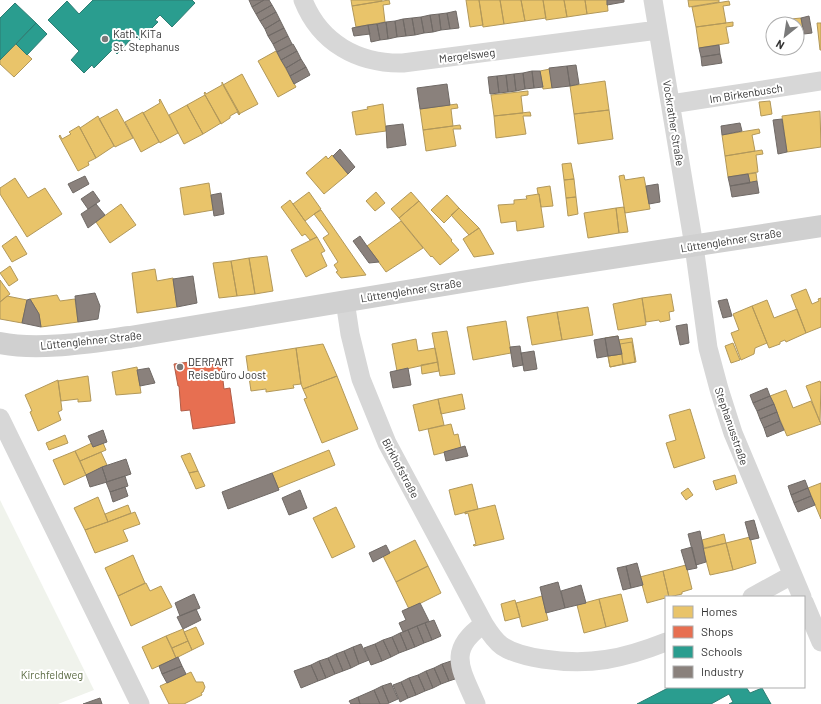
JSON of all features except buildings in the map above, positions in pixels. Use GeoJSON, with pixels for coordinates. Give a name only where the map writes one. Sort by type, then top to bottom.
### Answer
{"type":"FeatureCollection","features":[{"type":"Feature","properties":{"kind":"street","name":"Mergelsweg"},"geometry":{"type":"LineString","coordinates":[[302,0],[314,23],[335,43],[362,57],[388,63],[404,63],[658,30]]}},
{"type":"Feature","properties":{"kind":"street","name":"Vockrather Straße"},"geometry":{"type":"LineString","coordinates":[[653,0],[694,246]]}},
{"type":"Feature","properties":{"kind":"street","name":"Im Birkenbusch"},"geometry":{"type":"LineString","coordinates":[[671,104],[821,81]]}},
{"type":"Feature","properties":{"kind":"street","name":"Lüttenglehner Straße"},"geometry":{"type":"LineString","coordinates":[[0,343],[14,346],[31,346],[103,340],[528,271],[821,226]]}},
{"type":"Feature","properties":{"kind":"street","name":"Stephanusstraße"},"geometry":{"type":"LineString","coordinates":[[694,246],[708,348],[719,389],[733,433],[749,474],[802,596]]}},
{"type":"Feature","properties":{"kind":"street","name":"Birkhofstraße"},"geometry":{"type":"LineString","coordinates":[[345,301],[350,334],[361,379],[387,443],[484,624],[492,636],[502,646],[526,656],[558,661],[581,662],[603,661],[628,656],[665,642]]}},
{"type":"Feature","properties":{"kind":"street"},"geometry":{"type":"LineString","coordinates":[[0,418],[140,704]]}},
{"type":"Feature","properties":{"kind":"street"},"geometry":{"type":"LineString","coordinates":[[754,596],[792,575]]}},
{"type":"Feature","properties":{"kind":"street"},"geometry":{"type":"LineString","coordinates":[[805,604],[821,642]]}},
{"type":"Feature","properties":{"kind":"street"},"geometry":{"type":"LineString","coordinates":[[476,704],[461,670],[459,659],[466,639],[484,624]]}},
{"type":"Feature","properties":{"kind":"green space","name":"Kirchfeldweg"},"geometry":{"type":"Polygon","coordinates":[[[0,500],[94,690],[58,704],[0,704],[0,500]]]}},
{"type":"Feature","properties":{"kind":"place","name":"Kath. KiTa St. Stephanus"},"geometry":{"type":"Point","coordinates":[105,39]}},
{"type":"Feature","properties":{"kind":"place","name":"DERPART Reisebüro Joost"},"geometry":{"type":"Point","coordinates":[180,367]}}]}
